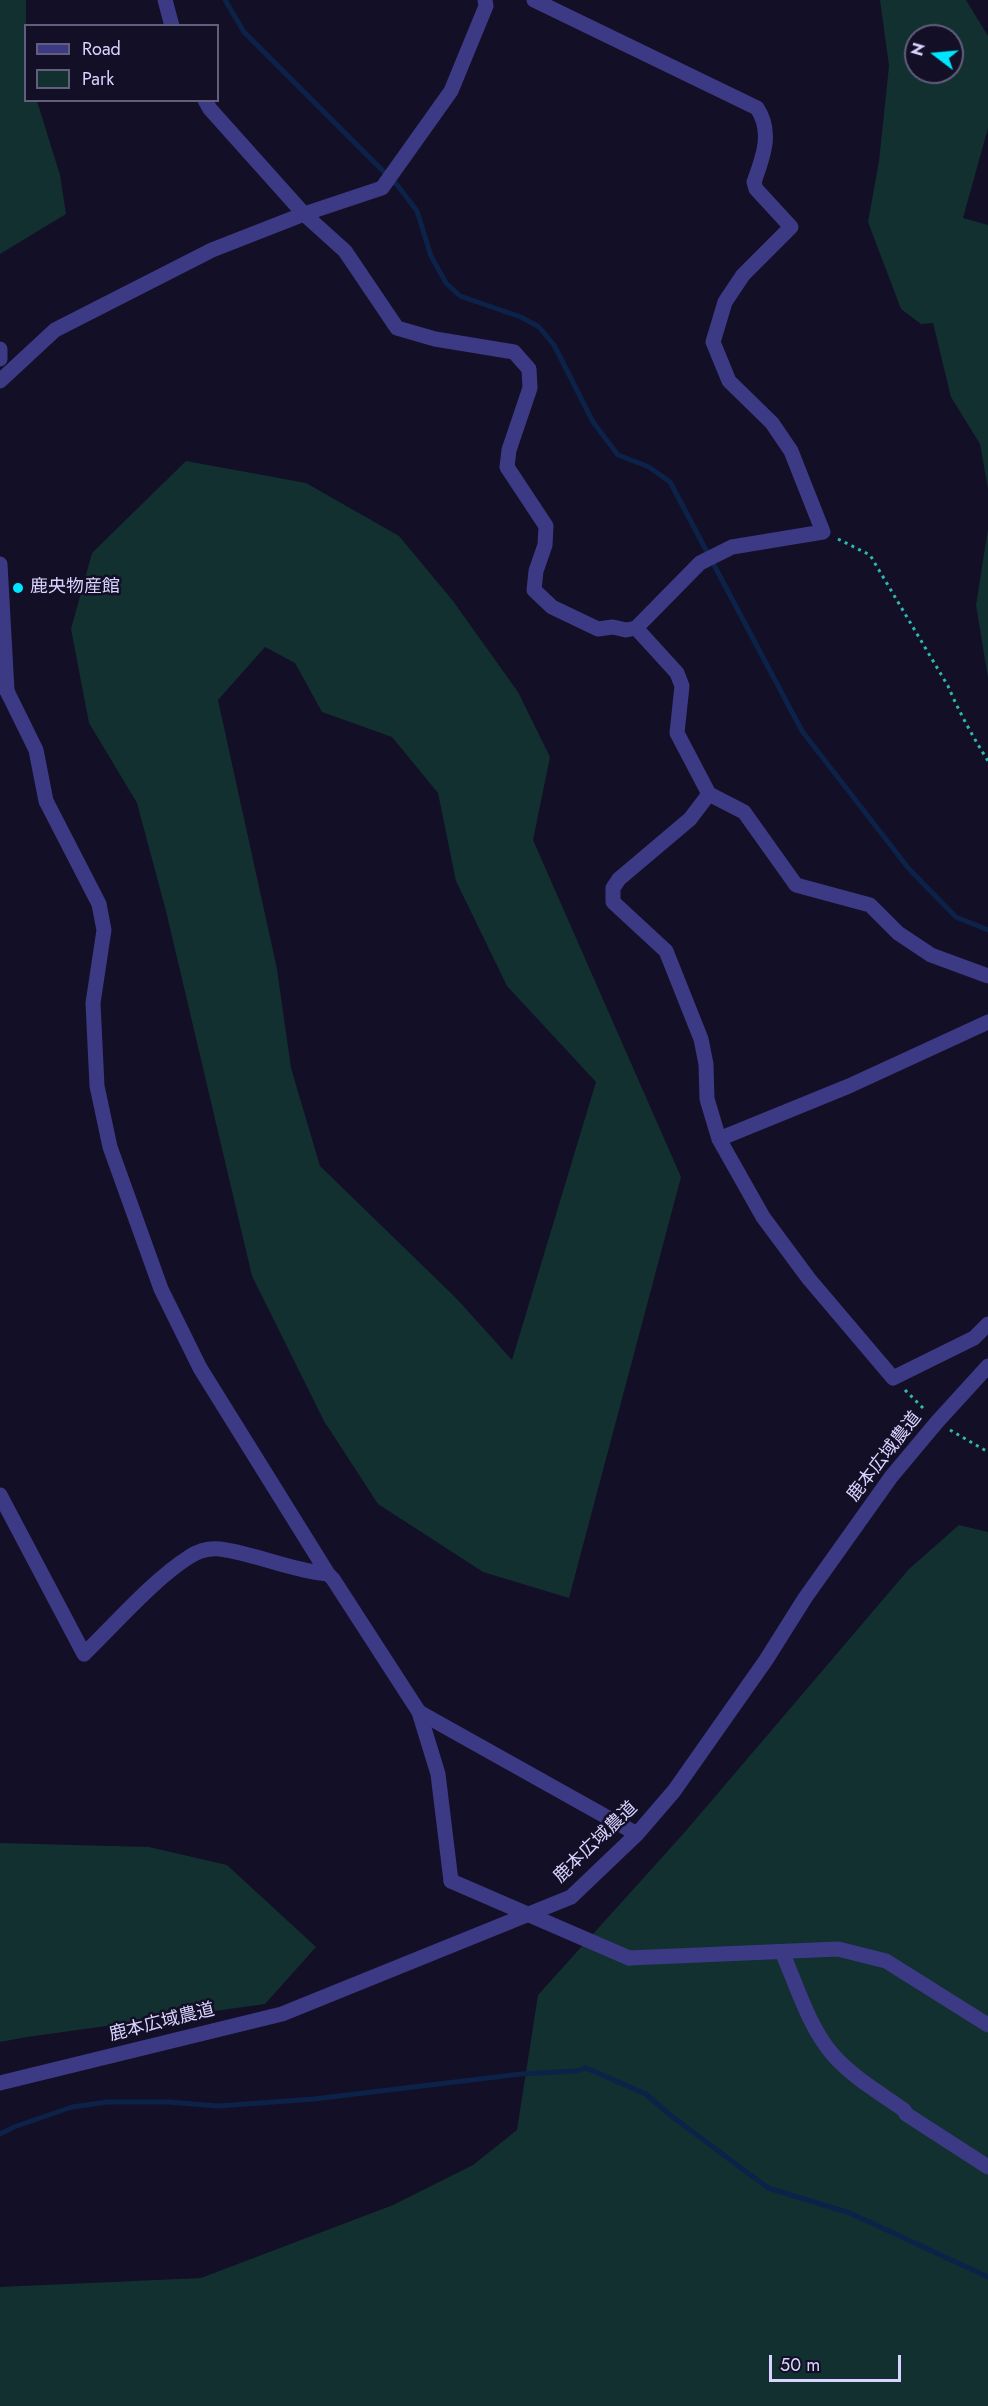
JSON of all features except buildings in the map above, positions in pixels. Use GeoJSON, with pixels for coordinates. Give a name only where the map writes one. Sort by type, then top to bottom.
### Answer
{"type":"FeatureCollection","features":[{"type":"Feature","properties":{"kind":"street"},"geometry":{"type":"LineString","coordinates":[[165,0],[171,24]]}},
{"type":"Feature","properties":{"kind":"street"},"geometry":{"type":"LineString","coordinates":[[0,381],[55,330],[212,250],[304,214],[382,188],[451,91],[486,6],[485,0]]}},
{"type":"Feature","properties":{"kind":"street"},"geometry":{"type":"LineString","coordinates":[[206,102],[304,214],[345,251],[397,328],[435,339],[514,352],[529,369],[530,388],[509,450],[507,467],[546,526],[545,545],[536,571],[534,590],[552,607],[598,629],[613,627],[626,630],[636,627],[700,563],[732,547],[823,532],[791,451],[772,423],[729,381],[713,342],[726,302],[742,275],[791,227],[756,189],[754,182],[766,138],[764,119],[757,108],[534,0]]}},
{"type":"Feature","properties":{"kind":"street"},"geometry":{"type":"LineString","coordinates":[[0,349],[0,359]]}},
{"type":"Feature","properties":{"kind":"street"},"geometry":{"type":"LineString","coordinates":[[0,564],[7,691],[36,750],[45,801],[99,904],[104,930],[93,1003],[97,1086],[110,1147],[161,1289],[200,1368],[328,1574],[333,1578],[419,1712],[438,1774],[450,1881],[629,1958],[838,1949],[886,1961],[988,2025]]}},
{"type":"Feature","properties":{"kind":"street"},"geometry":{"type":"LineString","coordinates":[[636,627],[677,673],[682,686],[677,733],[709,794],[744,812],[796,885],[870,905],[898,933],[931,955],[988,976]]}},
{"type":"Feature","properties":{"kind":"street"},"geometry":{"type":"LineString","coordinates":[[709,794],[690,819],[619,879],[613,888],[612,902],[666,951],[700,1039],[705,1064],[707,1099],[719,1139],[763,1217],[809,1279],[893,1378],[974,1338],[988,1324]]}},
{"type":"Feature","properties":{"kind":"street"},"geometry":{"type":"LineString","coordinates":[[719,1139],[849,1086],[988,1022]]}},
{"type":"Feature","properties":{"kind":"street","name":"鹿本広域農道"},"geometry":{"type":"LineString","coordinates":[[0,2083],[282,2014],[572,1897],[637,1834],[674,1791],[766,1660],[805,1598],[891,1477],[988,1366]]}},
{"type":"Feature","properties":{"kind":"street"},"geometry":{"type":"LineString","coordinates":[[0,1495],[84,1654],[165,1575],[190,1556],[203,1550],[219,1549],[303,1572],[328,1574]]}},
{"type":"Feature","properties":{"kind":"street"},"geometry":{"type":"LineString","coordinates":[[419,1712],[637,1834]]}},
{"type":"Feature","properties":{"kind":"street"},"geometry":{"type":"LineString","coordinates":[[782,1952],[817,2029],[834,2055],[864,2083],[904,2110],[906,2114],[988,2167]]}},
{"type":"Feature","properties":{"kind":"path"},"geometry":{"type":"LineString","coordinates":[[823,532],[870,555],[948,686],[973,732],[974,740],[988,761]]}},
{"type":"Feature","properties":{"kind":"path"},"geometry":{"type":"LineString","coordinates":[[893,1378],[937,1422],[988,1452]]}},
{"type":"Feature","properties":{"kind":"green space"},"geometry":{"type":"Polygon","coordinates":[[[0,0],[26,0],[24,102],[37,102],[60,175],[66,214],[0,254],[0,0]]]}},
{"type":"Feature","properties":{"kind":"green space"},"geometry":{"type":"Polygon","coordinates":[[[880,0],[966,0],[988,36],[988,128],[963,218],[988,225],[988,489],[980,444],[951,397],[933,323],[921,324],[901,309],[868,222],[879,161],[889,66],[880,0]]]}},
{"type":"Feature","properties":{"kind":"green space"},"geometry":{"type":"Polygon","coordinates":[[[186,461],[306,483],[399,536],[453,601],[518,692],[550,757],[533,840],[681,1177],[569,1598],[483,1572],[378,1504],[324,1421],[252,1276],[166,911],[137,803],[89,723],[71,629],[92,553],[186,461]],[[265,647],[218,700],[277,969],[291,1068],[320,1166],[456,1298],[512,1360],[596,1082],[507,986],[456,881],[438,793],[392,737],[322,712],[295,663],[265,647]]]}},
{"type":"Feature","properties":{"kind":"green space"},"geometry":{"type":"Polygon","coordinates":[[[988,529],[988,678],[976,605],[988,529]]]}},
{"type":"Feature","properties":{"kind":"green space"},"geometry":{"type":"Polygon","coordinates":[[[959,1525],[988,1532],[988,2406],[0,2406],[0,2287],[201,2278],[393,2205],[473,2165],[517,2130],[538,1995],[684,1833],[909,1569],[959,1525]]]}},
{"type":"Feature","properties":{"kind":"green space"},"geometry":{"type":"Polygon","coordinates":[[[0,1843],[149,1847],[227,1865],[316,1947],[265,2004],[0,2042],[0,1843]]]}},
{"type":"Feature","properties":{"kind":"waterway"},"geometry":{"type":"LineString","coordinates":[[225,0],[244,32],[398,186],[417,211],[431,256],[446,283],[460,296],[521,317],[539,327],[554,345],[593,422],[618,455],[649,467],[670,482],[802,731],[909,869],[956,917],[988,930]]}},
{"type":"Feature","properties":{"kind":"waterway"},"geometry":{"type":"LineString","coordinates":[[0,2134],[72,2107],[107,2102],[169,2102],[218,2106],[314,2099],[521,2074],[577,2071],[586,2068],[646,2094],[670,2115],[768,2188],[850,2213],[988,2277]]}},
{"type":"Feature","properties":{"kind":"place","name":"鹿央物産館"},"geometry":{"type":"Point","coordinates":[18,588]}}]}
